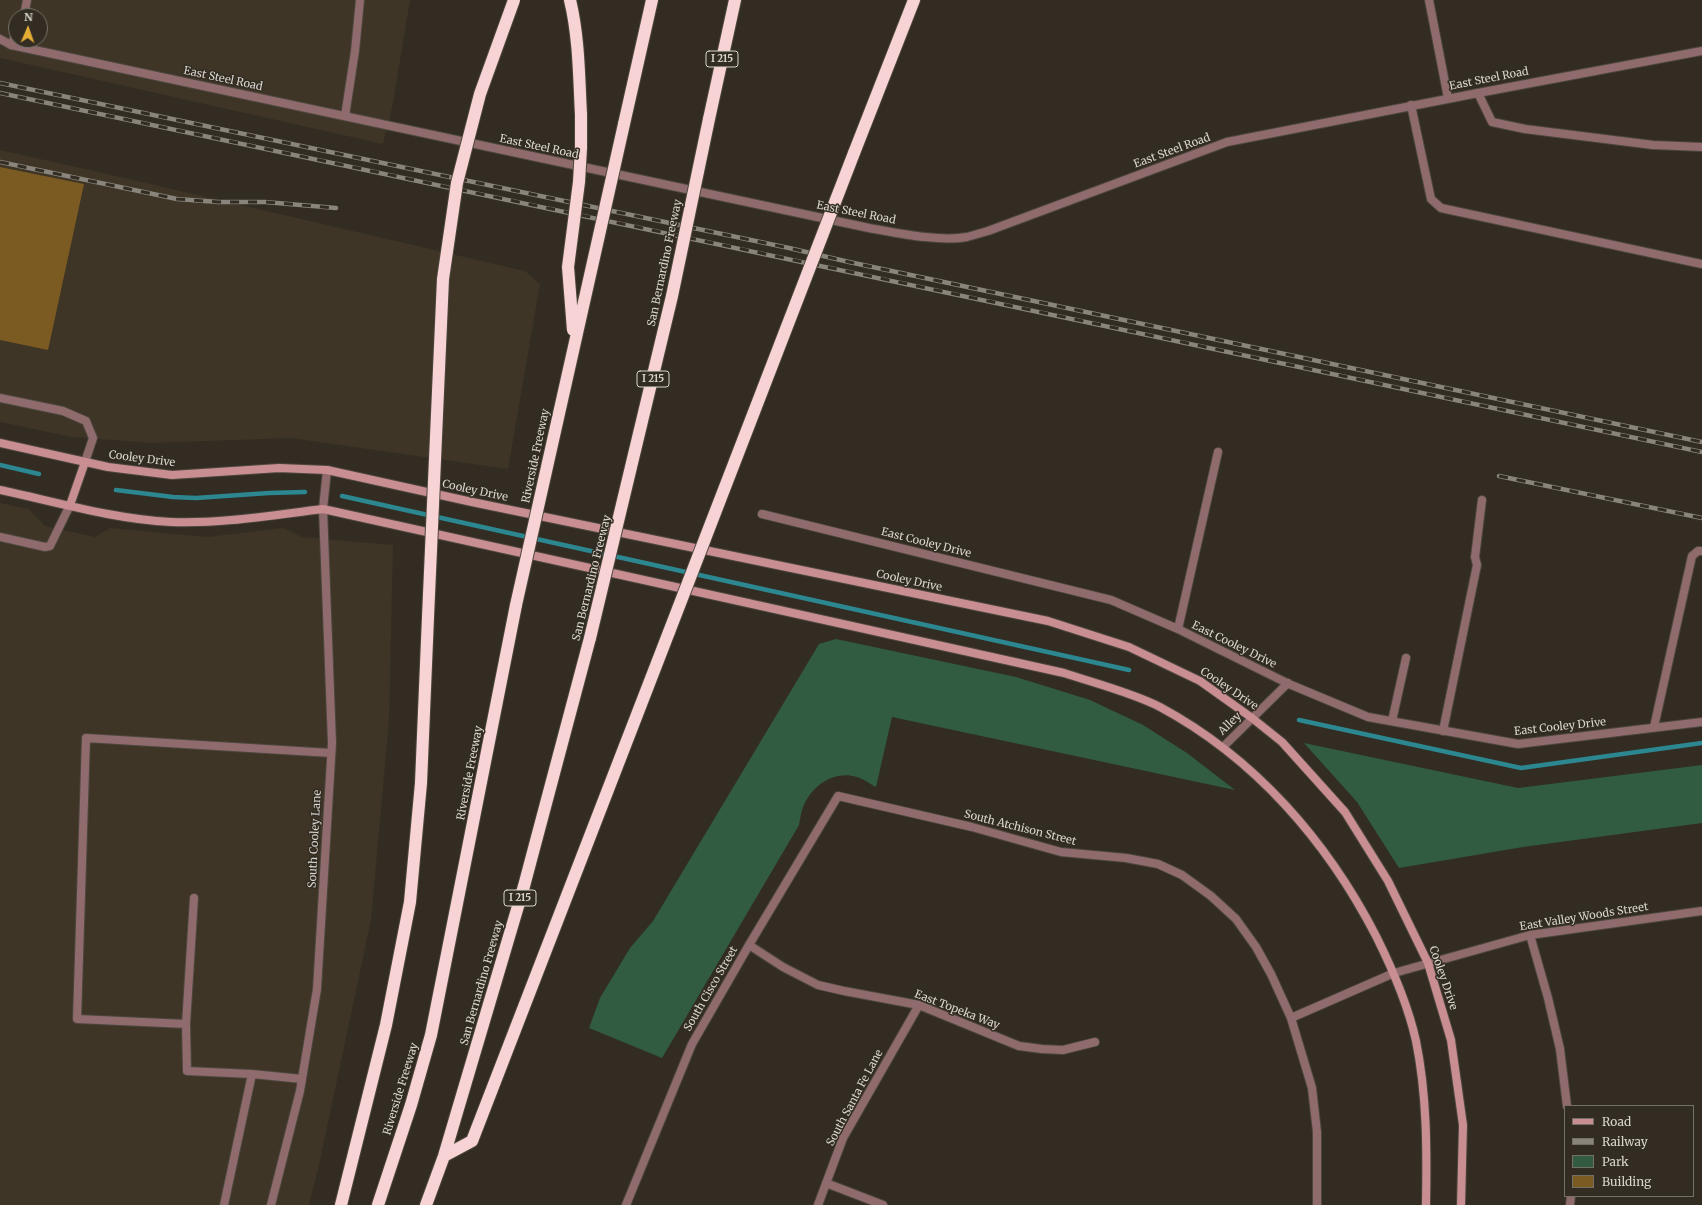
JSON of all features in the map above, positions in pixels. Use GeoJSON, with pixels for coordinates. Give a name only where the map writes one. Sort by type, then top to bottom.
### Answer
{"type":"FeatureCollection","features":[{"type":"Feature","properties":{"kind":"highway"},"geometry":{"type":"LineString","coordinates":[[341,1205],[386,1025],[410,902],[421,783],[443,279],[457,183],[480,94],[514,0]]}},
{"type":"Feature","properties":{"kind":"highway"},"geometry":{"type":"LineString","coordinates":[[570,0],[579,64],[581,115],[579,175],[568,268],[574,343]]}},
{"type":"Feature","properties":{"kind":"highway"},"geometry":{"type":"LineString","coordinates":[[574,343],[652,0]]}},
{"type":"Feature","properties":{"kind":"highway","name":"San Bernardino Freeway"},"geometry":{"type":"LineString","coordinates":[[444,1156],[524,886],[590,638],[627,489],[672,296],[735,0]]}},
{"type":"Feature","properties":{"kind":"highway"},"geometry":{"type":"LineString","coordinates":[[444,1156],[472,1141],[914,0]]}},
{"type":"Feature","properties":{"kind":"highway","name":"Riverside Freeway"},"geometry":{"type":"LineString","coordinates":[[378,1205],[411,1105],[430,1035],[516,605],[574,343]]}},
{"type":"Feature","properties":{"kind":"highway","name":"I 215"},"geometry":{"type":"LineString","coordinates":[[426,1205],[444,1156]]}},
{"type":"Feature","properties":{"kind":"street"},"geometry":{"type":"LineString","coordinates":[[345,116],[355,51],[360,0]]}},
{"type":"Feature","properties":{"kind":"street"},"geometry":{"type":"LineString","coordinates":[[1429,0],[1448,98]]}},
{"type":"Feature","properties":{"kind":"street","name":"East Steel Road"},"geometry":{"type":"LineString","coordinates":[[25,48],[869,228],[910,235],[943,237],[966,237],[988,231],[1227,142],[1448,98],[1702,51]]}},
{"type":"Feature","properties":{"kind":"street"},"geometry":{"type":"LineString","coordinates":[[1478,93],[1492,122],[1525,129],[1653,146],[1702,147]]}},
{"type":"Feature","properties":{"kind":"street"},"geometry":{"type":"LineString","coordinates":[[1411,106],[1431,199],[1441,208],[1702,264]]}},
{"type":"Feature","properties":{"kind":"street"},"geometry":{"type":"LineString","coordinates":[[0,398],[63,411],[86,421],[93,438],[70,505],[50,546],[45,547],[0,537]]}},
{"type":"Feature","properties":{"kind":"street","name":"Cooley Drive"},"geometry":{"type":"LineString","coordinates":[[0,444],[108,467],[172,475],[279,468],[327,470],[472,502],[1048,621],[1130,647],[1200,681],[1252,718],[1282,742],[1345,812],[1388,881],[1428,963],[1451,1040],[1463,1125],[1461,1205]]}},
{"type":"Feature","properties":{"kind":"street"},"geometry":{"type":"LineString","coordinates":[[1178,629],[1218,452]]}},
{"type":"Feature","properties":{"kind":"street","name":"South Cooley Lane"},"geometry":{"type":"LineString","coordinates":[[271,1205],[302,1079],[317,989],[331,753],[323,510],[327,470]]}},
{"type":"Feature","properties":{"kind":"street"},"geometry":{"type":"LineString","coordinates":[[0,490],[124,517],[172,522],[230,520],[323,510],[1064,673],[1158,706],[1197,729],[1223,747],[1269,787],[1310,832],[1358,902],[1394,973],[1416,1039],[1425,1098],[1426,1205]]}},
{"type":"Feature","properties":{"kind":"street"},"geometry":{"type":"LineString","coordinates":[[1443,731],[1477,565],[1475,557],[1482,500]]}},
{"type":"Feature","properties":{"kind":"street","name":"East Cooley Drive"},"geometry":{"type":"LineString","coordinates":[[762,514],[1111,600],[1178,629],[1288,683],[1368,717],[1518,744],[1702,722]]}},
{"type":"Feature","properties":{"kind":"street"},"geometry":{"type":"LineString","coordinates":[[1654,727],[1692,556],[1698,550],[1702,551]]}},
{"type":"Feature","properties":{"kind":"street"},"geometry":{"type":"LineString","coordinates":[[1392,721],[1406,658]]}},
{"type":"Feature","properties":{"kind":"street","name":"Alley"},"geometry":{"type":"LineString","coordinates":[[1223,747],[1288,683]]}},
{"type":"Feature","properties":{"kind":"street"},"geometry":{"type":"LineString","coordinates":[[186,1024],[77,1019],[86,738],[331,753]]}},
{"type":"Feature","properties":{"kind":"street","name":"South Cisco Street"},"geometry":{"type":"LineString","coordinates":[[626,1205],[692,1044],[838,796]]}},
{"type":"Feature","properties":{"kind":"street","name":"South Atchison Street"},"geometry":{"type":"LineString","coordinates":[[838,796],[972,827],[1061,852],[1126,858],[1158,864],[1182,875],[1211,896],[1236,919],[1256,947],[1271,974],[1291,1018],[1312,1088],[1318,1132],[1317,1205]]}},
{"type":"Feature","properties":{"kind":"street"},"geometry":{"type":"LineString","coordinates":[[194,898],[186,1024],[187,1071],[252,1074],[302,1079]]}},
{"type":"Feature","properties":{"kind":"street","name":"East Valley Woods Street"},"geometry":{"type":"LineString","coordinates":[[1291,1018],[1394,973],[1530,935],[1702,911]]}},
{"type":"Feature","properties":{"kind":"street"},"geometry":{"type":"LineString","coordinates":[[1530,935],[1548,998],[1560,1049],[1567,1105]]}},
{"type":"Feature","properties":{"kind":"street","name":"East Topeka Way"},"geometry":{"type":"LineString","coordinates":[[749,945],[784,967],[818,985],[844,992],[919,1005],[1019,1046],[1063,1050],[1095,1042]]}},
{"type":"Feature","properties":{"kind":"street","name":"South Santa Fe Lane"},"geometry":{"type":"LineString","coordinates":[[818,1205],[843,1138],[919,1005]]}},
{"type":"Feature","properties":{"kind":"street"},"geometry":{"type":"LineString","coordinates":[[224,1205],[252,1074]]}},
{"type":"Feature","properties":{"kind":"street"},"geometry":{"type":"LineString","coordinates":[[826,1183],[883,1205]]}},
{"type":"Feature","properties":{"kind":"shaded area"},"geometry":{"type":"Polygon","coordinates":[[[0,0],[410,0],[392,108],[383,144],[0,58],[0,0]]]}},
{"type":"Feature","properties":{"kind":"shaded area"},"geometry":{"type":"Polygon","coordinates":[[[0,150],[525,271],[540,284],[508,469],[291,438],[152,443],[72,437],[0,422],[0,150]]]}},
{"type":"Feature","properties":{"kind":"shaded area"},"geometry":{"type":"Polygon","coordinates":[[[0,503],[29,509],[45,526],[95,537],[110,528],[207,537],[283,528],[302,537],[393,545],[389,721],[371,920],[319,1165],[309,1205],[0,1205],[0,503]]]}},
{"type":"Feature","properties":{"kind":"green space"},"geometry":{"type":"Polygon","coordinates":[[[836,639],[1016,677],[1090,700],[1143,725],[1187,753],[1235,790],[892,717],[876,787],[865,780],[848,775],[832,778],[818,786],[812,792],[803,807],[799,825],[662,1058],[589,1028],[600,998],[630,948],[653,921],[819,644],[836,639]]]}},
{"type":"Feature","properties":{"kind":"green space"},"geometry":{"type":"Polygon","coordinates":[[[1304,743],[1518,788],[1702,765],[1702,823],[1523,847],[1399,868],[1357,802],[1304,743]]]}},
{"type":"Feature","properties":{"kind":"building"},"geometry":{"type":"Polygon","coordinates":[[[0,167],[84,184],[48,350],[0,340],[0,167]]]}},
{"type":"Feature","properties":{"kind":"waterway"},"geometry":{"type":"LineString","coordinates":[[0,465],[39,474]]}},
{"type":"Feature","properties":{"kind":"waterway"},"geometry":{"type":"LineString","coordinates":[[116,490],[173,497],[196,498],[305,492]]}},
{"type":"Feature","properties":{"kind":"waterway"},"geometry":{"type":"LineString","coordinates":[[342,496],[1129,670]]}},
{"type":"Feature","properties":{"kind":"waterway"},"geometry":{"type":"LineString","coordinates":[[1299,720],[1521,768],[1702,743]]}},
{"type":"Feature","properties":{"kind":"railway"},"geometry":{"type":"LineString","coordinates":[[0,83],[789,248],[849,262],[1702,442]]}},
{"type":"Feature","properties":{"kind":"railway"},"geometry":{"type":"LineString","coordinates":[[0,93],[1702,452]]}},
{"type":"Feature","properties":{"kind":"railway"},"geometry":{"type":"LineString","coordinates":[[0,162],[177,199],[218,202],[265,202],[336,208]]}},
{"type":"Feature","properties":{"kind":"railway"},"geometry":{"type":"LineString","coordinates":[[1499,476],[1702,518]]}}]}
